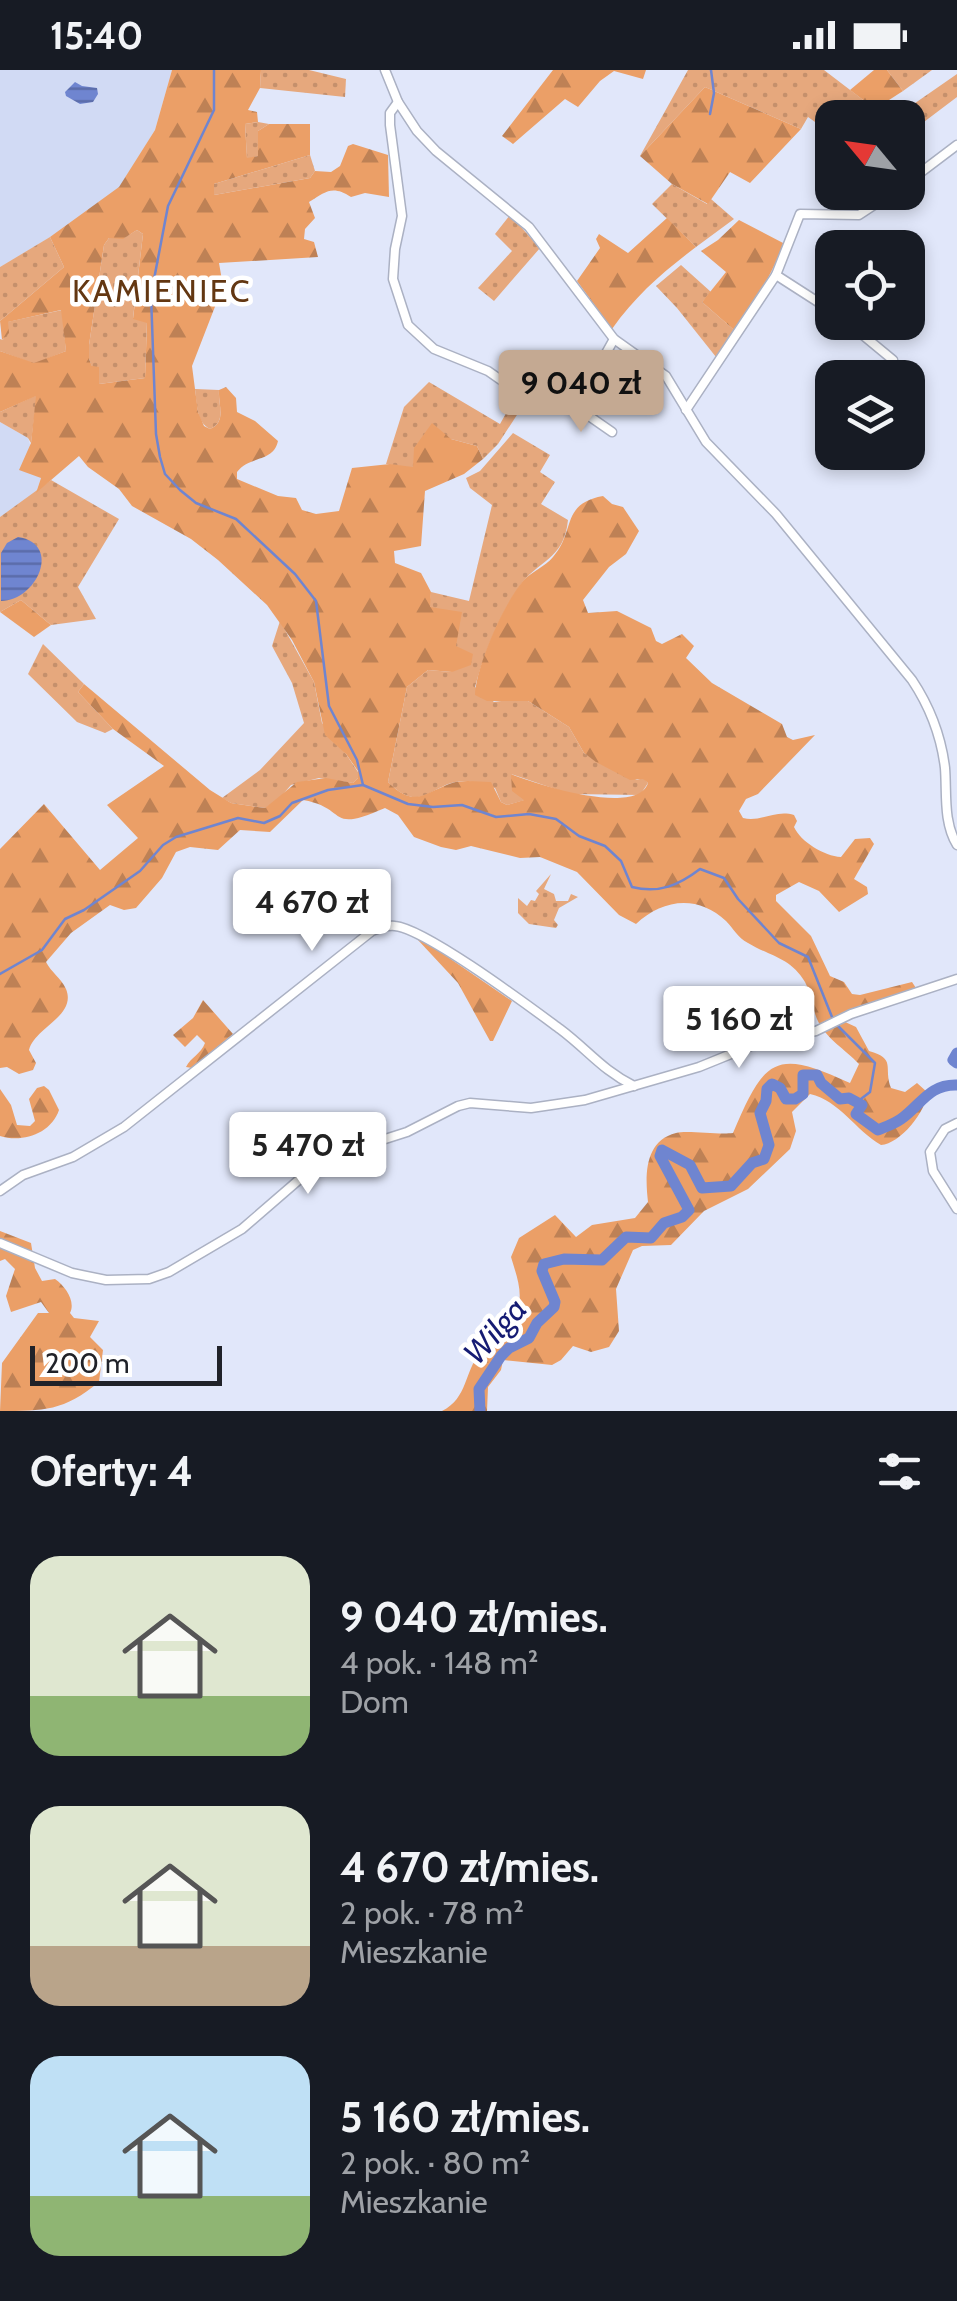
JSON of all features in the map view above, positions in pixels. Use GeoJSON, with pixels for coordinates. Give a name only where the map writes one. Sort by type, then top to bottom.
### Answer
{"type":"FeatureCollection","features":[{"type":"Feature","properties":{"kind":"street"},"geometry":{"type":"LineString","coordinates":[[386,70],[398,102],[417,131],[529,227],[614,339],[664,374],[706,442],[784,523],[924,697],[940,736],[948,822],[957,845]]}},
{"type":"Feature","properties":{"kind":"street"},"geometry":{"type":"LineString","coordinates":[[398,102],[390,112],[402,216],[393,279],[408,325],[434,349],[488,371],[531,401],[576,407],[612,432]]}},
{"type":"Feature","properties":{"kind":"street"},"geometry":{"type":"LineString","coordinates":[[925,169],[957,145]]}},
{"type":"Feature","properties":{"kind":"street"},"geometry":{"type":"LineString","coordinates":[[686,410],[776,276],[800,214],[859,215],[867,210]]}},
{"type":"Feature","properties":{"kind":"street"},"geometry":{"type":"LineString","coordinates":[[776,276],[815,300]]}},
{"type":"Feature","properties":{"kind":"street"},"geometry":{"type":"LineString","coordinates":[[576,407],[614,339]]}},
{"type":"Feature","properties":{"kind":"street"},"geometry":{"type":"LineString","coordinates":[[869,340],[893,360]]}},
{"type":"Feature","properties":{"kind":"street"},"geometry":{"type":"LineString","coordinates":[[0,1191],[23,1174],[73,1157],[124,1127],[372,931],[391,925],[412,931],[456,957],[561,1030],[604,1070],[634,1086]]}},
{"type":"Feature","properties":{"kind":"street"},"geometry":{"type":"LineString","coordinates":[[0,1243],[72,1273],[106,1280],[149,1279],[169,1272],[242,1230],[325,1163],[407,1132],[458,1106],[470,1103],[515,1109],[556,1107],[699,1067],[763,1041],[816,1031],[851,1014],[957,979]]}},
{"type":"Feature","properties":{"kind":"street"},"geometry":{"type":"LineString","coordinates":[[957,1123],[945,1130],[930,1152],[933,1171],[957,1208]]}},
{"type":"Feature","properties":{"kind":"shaded area"},"geometry":{"type":"Polygon","coordinates":[[[0,70],[172,70],[155,130],[119,188],[67,227],[0,267],[0,70]]]}},
{"type":"Feature","properties":{"kind":"shaded area"},"geometry":{"type":"Polygon","coordinates":[[[261,70],[309,70],[346,79],[345,97],[260,88],[261,70]]]}},
{"type":"Feature","properties":{"kind":"shaded area"},"geometry":{"type":"Polygon","coordinates":[[[688,70],[824,70],[863,100],[815,100],[815,122],[808,117],[801,129],[705,87],[640,156],[688,70]]]}},
{"type":"Feature","properties":{"kind":"shaded area"},"geometry":{"type":"Polygon","coordinates":[[[887,70],[932,70],[903,91],[887,70]]]}},
{"type":"Feature","properties":{"kind":"shaded area"},"geometry":{"type":"Polygon","coordinates":[[[957,74],[957,97],[925,121],[925,100],[920,100],[957,74]]]}},
{"type":"Feature","properties":{"kind":"shaded area"},"geometry":{"type":"Polygon","coordinates":[[[245,124],[269,124],[258,131],[258,156],[247,159],[245,124]]]}},
{"type":"Feature","properties":{"kind":"shaded area"},"geometry":{"type":"Polygon","coordinates":[[[310,155],[315,171],[310,178],[214,195],[214,184],[310,155]]]}},
{"type":"Feature","properties":{"kind":"shaded area"},"geometry":{"type":"Polygon","coordinates":[[[672,184],[707,204],[711,199],[734,219],[696,247],[652,204],[672,184]]]}},
{"type":"Feature","properties":{"kind":"shaded area"},"geometry":{"type":"Polygon","coordinates":[[[510,215],[540,248],[494,301],[478,288],[512,251],[495,234],[510,215]]]}},
{"type":"Feature","properties":{"kind":"shaded area"},"geometry":{"type":"Polygon","coordinates":[[[137,230],[143,234],[133,318],[147,322],[145,378],[99,384],[89,359],[89,345],[104,245],[109,238],[124,238],[137,230]]]}},
{"type":"Feature","properties":{"kind":"shaded area"},"geometry":{"type":"Polygon","coordinates":[[[50,237],[64,267],[0,321],[0,267],[50,237]]]}},
{"type":"Feature","properties":{"kind":"shaded area"},"geometry":{"type":"Polygon","coordinates":[[[681,265],[711,292],[702,302],[734,330],[716,357],[656,286],[681,265]]]}},
{"type":"Feature","properties":{"kind":"shaded area"},"geometry":{"type":"Polygon","coordinates":[[[62,310],[66,351],[34,364],[0,351],[7,322],[62,310]]]}},
{"type":"Feature","properties":{"kind":"shaded area"},"geometry":{"type":"Polygon","coordinates":[[[429,382],[500,424],[518,392],[526,401],[498,444],[483,459],[477,446],[451,439],[414,468],[386,464],[404,407],[429,382]]]}},
{"type":"Feature","properties":{"kind":"shaded area"},"geometry":{"type":"Polygon","coordinates":[[[195,389],[219,390],[220,418],[210,429],[200,417],[195,389]]]}},
{"type":"Feature","properties":{"kind":"shaded area"},"geometry":{"type":"Polygon","coordinates":[[[37,395],[31,443],[0,422],[0,412],[37,395]]]}},
{"type":"Feature","properties":{"kind":"shaded area"},"geometry":{"type":"Polygon","coordinates":[[[0,422],[28,438],[41,478],[36,493],[0,517],[0,422]]]}},
{"type":"Feature","properties":{"kind":"shaded area"},"geometry":{"type":"Polygon","coordinates":[[[513,433],[550,455],[540,472],[555,482],[541,504],[568,520],[561,544],[526,578],[505,610],[475,687],[494,702],[521,698],[569,727],[584,753],[637,780],[643,778],[648,783],[640,795],[570,794],[511,774],[525,800],[507,805],[501,802],[495,788],[471,782],[452,783],[418,797],[399,792],[388,782],[407,687],[428,670],[452,672],[456,647],[429,607],[431,592],[469,601],[492,505],[470,488],[466,478],[480,471],[513,433]]]}},
{"type":"Feature","properties":{"kind":"shaded area"},"geometry":{"type":"Polygon","coordinates":[[[51,480],[119,519],[78,587],[96,619],[51,625],[21,600],[0,612],[0,517],[51,480]]]}},
{"type":"Feature","properties":{"kind":"shaded area"},"geometry":{"type":"Polygon","coordinates":[[[280,621],[314,682],[322,723],[358,772],[358,778],[353,783],[319,778],[291,785],[265,808],[231,803],[222,798],[260,770],[304,723],[292,683],[272,646],[280,621]]]}},
{"type":"Feature","properties":{"kind":"shaded area"},"geometry":{"type":"Polygon","coordinates":[[[43,644],[84,684],[78,692],[113,729],[105,733],[77,722],[28,674],[43,644]]]}},
{"type":"Feature","properties":{"kind":"shaded area"},"geometry":{"type":"Polygon","coordinates":[[[551,874],[544,889],[554,894],[556,901],[568,901],[571,894],[578,897],[559,908],[554,920],[556,928],[529,924],[518,913],[518,898],[527,906],[535,901],[539,894],[536,891],[551,874]]]}},
{"type":"Feature","properties":{"kind":"green space"},"geometry":{"type":"Polygon","coordinates":[[[172,70],[261,70],[260,88],[248,110],[257,112],[258,122],[245,124],[247,158],[258,156],[258,131],[269,124],[310,124],[310,155],[214,184],[214,195],[310,178],[315,171],[331,172],[340,166],[348,146],[353,144],[388,155],[389,197],[365,193],[351,197],[334,190],[309,202],[315,218],[305,229],[304,239],[314,242],[318,257],[219,263],[223,286],[192,366],[198,412],[204,426],[210,429],[218,422],[219,390],[226,387],[236,398],[237,412],[255,421],[278,441],[271,453],[242,467],[237,479],[278,496],[296,498],[302,510],[316,514],[339,511],[352,468],[390,464],[413,467],[414,448],[432,423],[451,439],[477,446],[483,459],[464,474],[425,491],[421,546],[394,551],[395,563],[421,573],[431,592],[430,607],[462,612],[456,646],[473,654],[471,665],[452,672],[428,670],[407,687],[388,782],[412,797],[454,782],[491,782],[501,802],[507,805],[524,800],[512,791],[511,774],[562,790],[606,798],[640,793],[648,783],[643,779],[630,780],[596,762],[584,753],[569,727],[528,701],[487,701],[475,695],[486,652],[516,591],[553,557],[580,505],[603,496],[623,507],[639,531],[626,554],[609,567],[583,600],[588,613],[617,611],[651,628],[656,641],[662,644],[682,634],[694,646],[686,658],[712,683],[782,724],[787,737],[793,740],[815,735],[758,794],[746,799],[739,811],[749,819],[794,815],[794,827],[802,838],[834,856],[841,857],[855,839],[870,838],[874,844],[854,879],[867,887],[868,894],[839,912],[819,891],[799,882],[776,895],[776,901],[811,936],[830,976],[844,982],[852,994],[912,982],[916,988],[843,1021],[856,1027],[869,1051],[886,1061],[891,1088],[905,1092],[917,1083],[927,1092],[917,1117],[904,1133],[881,1145],[839,1109],[810,1094],[792,1112],[796,1131],[790,1149],[748,1189],[704,1211],[671,1245],[633,1250],[616,1289],[619,1331],[609,1347],[591,1352],[573,1346],[552,1365],[503,1360],[501,1370],[488,1387],[487,1411],[442,1411],[457,1399],[475,1360],[517,1310],[520,1292],[511,1257],[519,1238],[555,1215],[576,1237],[592,1225],[635,1218],[648,1202],[647,1171],[658,1144],[681,1132],[733,1133],[754,1089],[775,1067],[805,1066],[850,1083],[859,1064],[821,1026],[807,986],[793,967],[744,941],[715,912],[680,903],[657,909],[636,924],[619,915],[577,872],[540,857],[520,858],[471,846],[456,850],[441,847],[414,837],[398,815],[385,808],[345,819],[303,800],[270,832],[240,830],[218,850],[190,847],[176,852],[162,878],[136,908],[124,910],[110,905],[71,933],[46,962],[64,985],[68,998],[61,1014],[29,1050],[36,1063],[33,1070],[19,1074],[7,1067],[0,1068],[0,849],[44,804],[100,870],[138,838],[107,805],[164,766],[113,729],[78,692],[84,684],[210,790],[231,803],[265,808],[297,782],[326,778],[353,783],[358,778],[358,771],[346,754],[325,735],[314,682],[292,640],[267,605],[191,539],[132,506],[119,489],[79,456],[36,493],[41,478],[19,470],[31,443],[36,396],[0,412],[0,351],[34,363],[66,351],[61,310],[8,322],[9,333],[2,340],[0,321],[64,267],[50,237],[119,187],[155,130],[172,70]],[[137,230],[123,239],[109,238],[104,245],[89,345],[92,366],[99,367],[99,384],[145,378],[147,323],[133,319],[143,234],[137,230]]]}},
{"type":"Feature","properties":{"kind":"green space"},"geometry":{"type":"Polygon","coordinates":[[[553,70],[646,70],[643,79],[614,71],[578,107],[565,99],[513,144],[502,136],[553,70]]]}},
{"type":"Feature","properties":{"kind":"green space"},"geometry":{"type":"Polygon","coordinates":[[[874,70],[887,70],[903,91],[889,100],[863,100],[850,90],[874,70]]]}},
{"type":"Feature","properties":{"kind":"green space"},"geometry":{"type":"Polygon","coordinates":[[[705,87],[801,129],[750,183],[730,172],[708,204],[672,184],[640,156],[705,87]]]}},
{"type":"Feature","properties":{"kind":"green space"},"geometry":{"type":"Polygon","coordinates":[[[667,218],[696,247],[651,285],[612,329],[577,281],[600,248],[596,239],[599,234],[628,253],[667,218]]]}},
{"type":"Feature","properties":{"kind":"green space"},"geometry":{"type":"Polygon","coordinates":[[[739,220],[785,244],[766,282],[734,330],[702,302],[726,272],[701,251],[739,220]]]}},
{"type":"Feature","properties":{"kind":"green space"},"geometry":{"type":"Polygon","coordinates":[[[21,600],[51,625],[34,637],[0,612],[21,600]]]}},
{"type":"Feature","properties":{"kind":"green space"},"geometry":{"type":"Polygon","coordinates":[[[420,938],[512,1001],[493,1041],[458,983],[420,938]]]}},
{"type":"Feature","properties":{"kind":"green space"},"geometry":{"type":"Polygon","coordinates":[[[203,1000],[233,1034],[192,1068],[186,1067],[205,1043],[197,1035],[185,1047],[173,1035],[193,1018],[203,1000]]]}},
{"type":"Feature","properties":{"kind":"green space"},"geometry":{"type":"Polygon","coordinates":[[[44,1086],[59,1110],[50,1125],[26,1137],[0,1136],[0,1089],[11,1105],[17,1125],[30,1126],[35,1121],[29,1099],[37,1088],[44,1086]]]}},
{"type":"Feature","properties":{"kind":"green space"},"geometry":{"type":"Polygon","coordinates":[[[0,1231],[31,1243],[35,1268],[42,1281],[55,1279],[62,1286],[71,1299],[70,1313],[74,1318],[99,1321],[90,1337],[103,1350],[99,1382],[64,1404],[0,1411],[2,1363],[38,1313],[49,1313],[41,1302],[11,1312],[6,1296],[15,1269],[5,1259],[0,1261],[0,1231]]]}},
{"type":"Feature","properties":{"kind":"water"},"geometry":{"type":"Polygon","coordinates":[[[75,82],[97,88],[93,102],[80,104],[66,96],[65,92],[75,82]]]}},
{"type":"Feature","properties":{"kind":"water"},"geometry":{"type":"Polygon","coordinates":[[[18,537],[32,542],[39,550],[40,572],[25,592],[1,601],[1,553],[7,543],[18,537]]]}},
{"type":"Feature","properties":{"kind":"waterway"},"geometry":{"type":"LineString","coordinates":[[214,70],[214,110],[168,206],[151,295],[160,457],[165,474],[180,490],[196,503],[236,519],[295,574],[316,601],[329,706],[357,760],[363,785],[408,804],[462,805],[496,817],[529,814],[556,819],[579,836],[605,846],[621,861],[632,887],[668,887],[700,869],[724,878],[779,943],[808,957],[832,1017]]}},
{"type":"Feature","properties":{"kind":"waterway"},"geometry":{"type":"LineString","coordinates":[[710,114],[714,93],[711,70]]}},
{"type":"Feature","properties":{"kind":"waterway"},"geometry":{"type":"LineString","coordinates":[[0,974],[42,950],[65,919],[140,871],[163,845],[176,837],[238,818],[264,823],[280,816],[292,803],[328,790],[363,785]]}},
{"type":"Feature","properties":{"kind":"waterway"},"geometry":{"type":"LineString","coordinates":[[838,1026],[875,1063],[870,1092],[857,1102]]}},
{"type":"Feature","properties":{"kind":"waterway","name":"Wilga"},"geometry":{"type":"LineString","coordinates":[[957,1053],[953,1060],[957,1063]]}},
{"type":"Feature","properties":{"kind":"waterway","name":"Wilga"},"geometry":{"type":"LineString","coordinates":[[480,1411],[479,1389],[501,1356],[529,1338],[537,1323],[554,1307],[542,1271],[544,1264],[564,1259],[602,1260],[626,1237],[651,1238],[664,1223],[689,1210],[660,1156],[662,1150],[690,1165],[702,1188],[731,1186],[752,1163],[764,1159],[769,1145],[760,1113],[772,1084],[780,1088],[786,1099],[795,1099],[803,1094],[803,1075],[817,1075],[840,1099],[849,1098],[862,1105],[856,1114],[878,1130],[901,1119],[939,1088],[957,1085]]}},
{"type":"Feature","properties":{"kind":"district","name":"KAMIENIEC"},"geometry":{"type":"Point","coordinates":[162,291]}}]}
